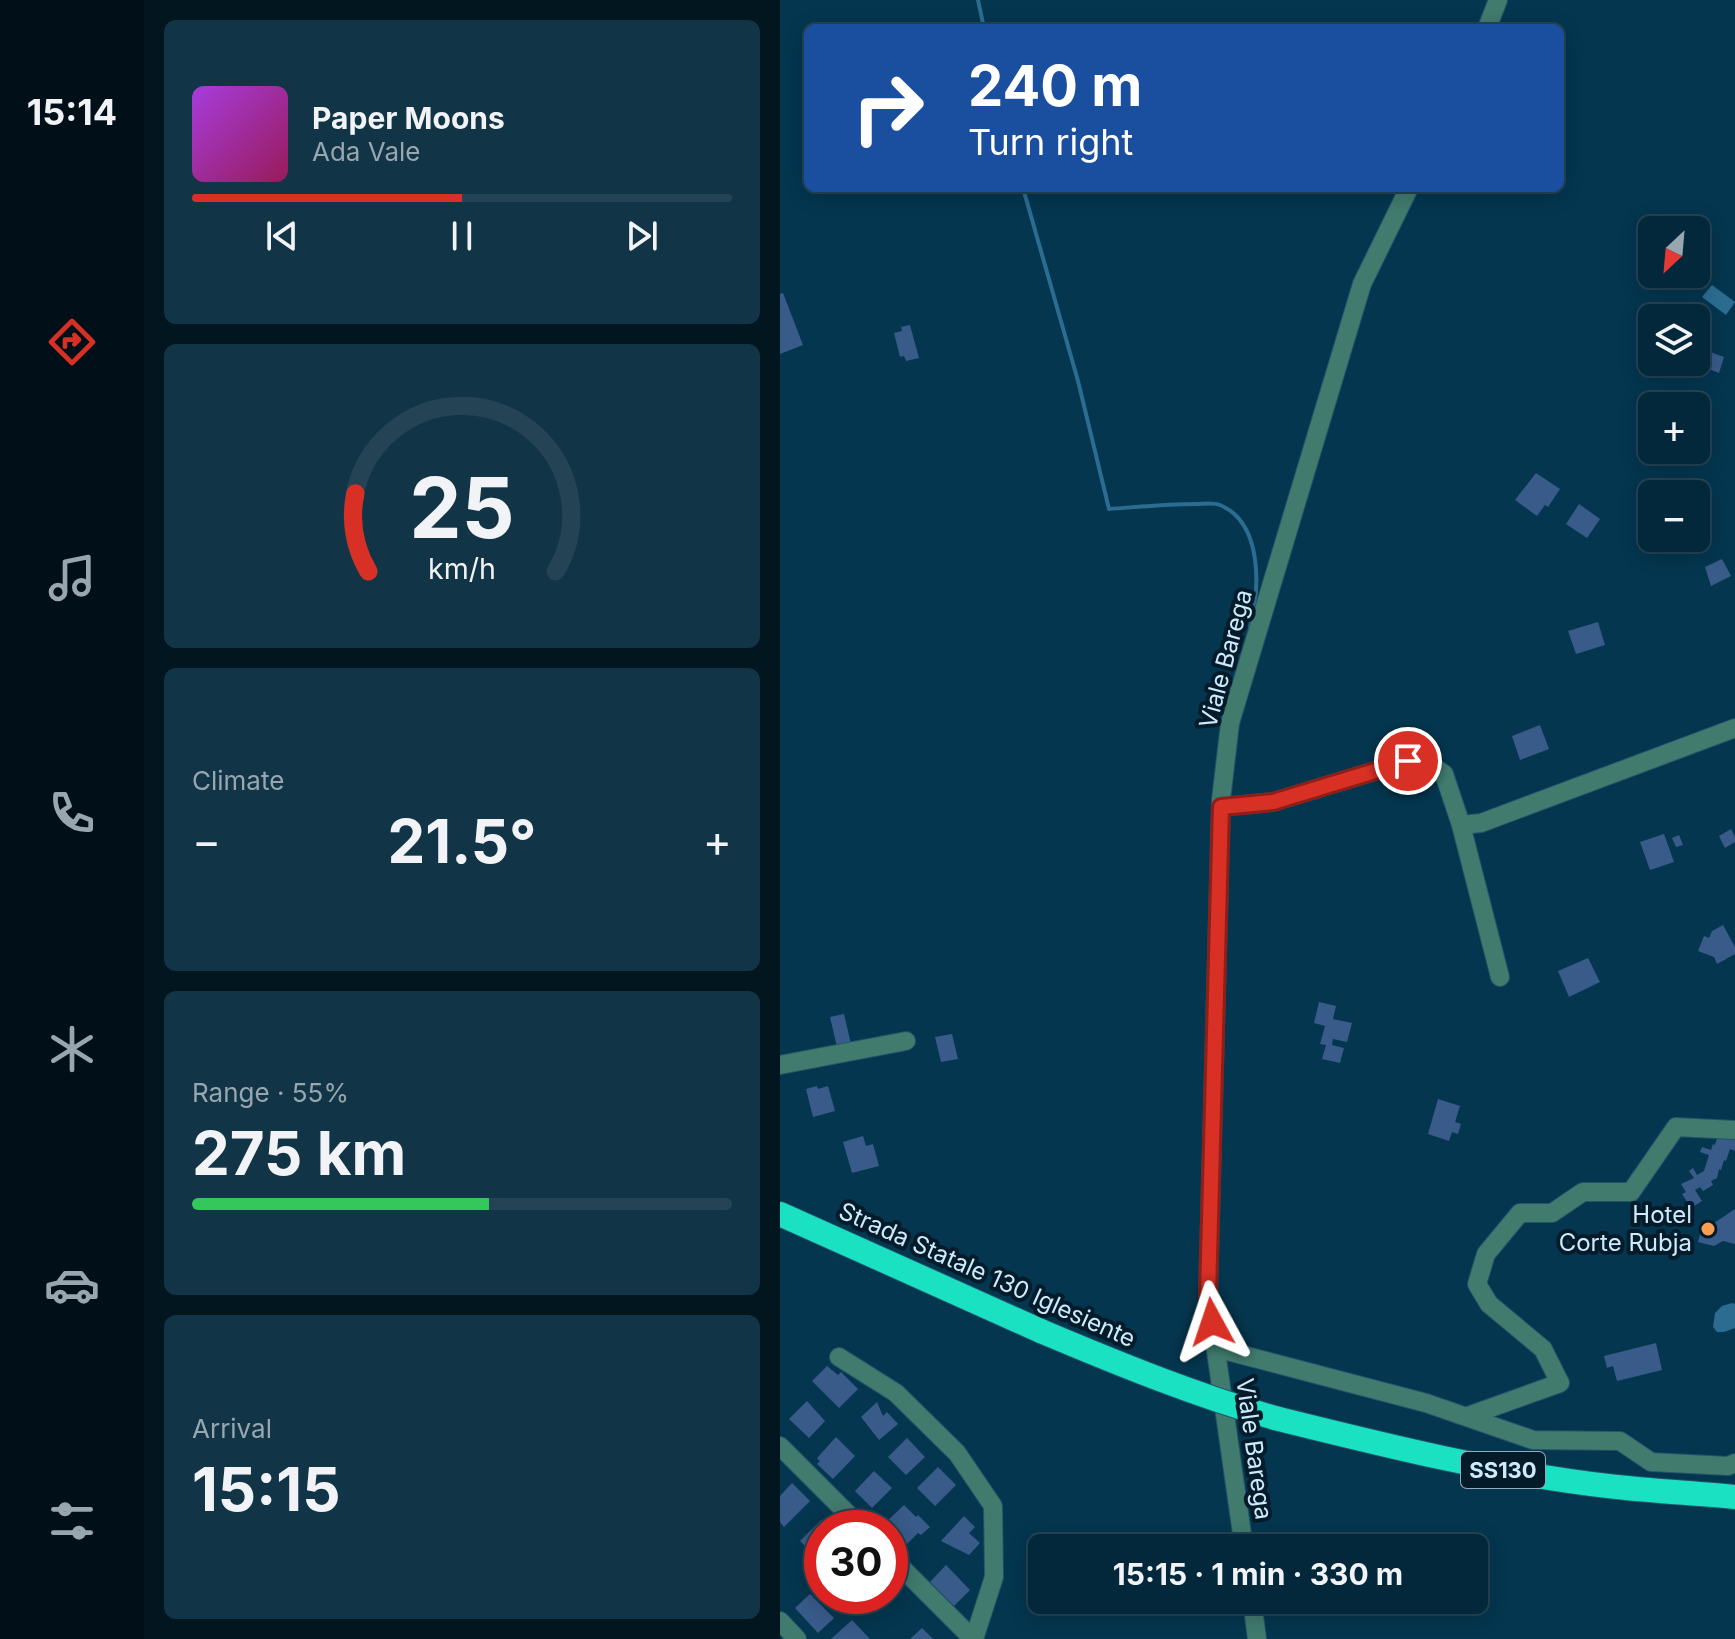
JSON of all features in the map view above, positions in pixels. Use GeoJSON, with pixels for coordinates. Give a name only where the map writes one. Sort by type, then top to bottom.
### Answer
{"type":"FeatureCollection","features":[{"type":"Feature","properties":{"kind":"highway","name":"Strada Statale 130 Iglesiente"},"geometry":{"type":"LineString","coordinates":[[780,1214],[1124,1367],[1275,1418],[1495,1469],[1607,1486],[1735,1497]]}},
{"type":"Feature","properties":{"kind":"street"},"geometry":{"type":"LineString","coordinates":[[1489,24],[1498,0]]}},
{"type":"Feature","properties":{"kind":"street","name":"Viale Barega"},"geometry":{"type":"LineString","coordinates":[[1242,1534],[1208,1295],[1221,807],[1230,723],[1362,284],[1407,192]]}},
{"type":"Feature","properties":{"kind":"street"},"geometry":{"type":"LineString","coordinates":[[1461,825],[1481,823],[1735,728]]}},
{"type":"Feature","properties":{"kind":"street"},"geometry":{"type":"LineString","coordinates":[[1221,807],[1273,802],[1408,761],[1431,765],[1444,774],[1461,825],[1500,977]]}},
{"type":"Feature","properties":{"kind":"street"},"geometry":{"type":"LineString","coordinates":[[780,1065],[906,1041]]}},
{"type":"Feature","properties":{"kind":"street"},"geometry":{"type":"LineString","coordinates":[[1468,1416],[1560,1383],[1543,1349],[1489,1304],[1477,1284],[1486,1254],[1520,1213],[1552,1213],[1583,1192],[1631,1192],[1676,1127],[1735,1130]]}},
{"type":"Feature","properties":{"kind":"street"},"geometry":{"type":"LineString","coordinates":[[1216,1348],[1426,1403],[1533,1440],[1620,1441],[1651,1462],[1728,1466],[1735,1463]]}},
{"type":"Feature","properties":{"kind":"street"},"geometry":{"type":"LineString","coordinates":[[839,1357],[896,1393],[957,1453],[993,1506],[994,1577],[973,1639],[908,1574]]}},
{"type":"Feature","properties":{"kind":"street"},"geometry":{"type":"LineString","coordinates":[[780,1446],[844,1510]]}},
{"type":"Feature","properties":{"kind":"street"},"geometry":{"type":"LineString","coordinates":[[1254,1614],[1257,1639]]}},
{"type":"Feature","properties":{"kind":"street"},"geometry":{"type":"LineString","coordinates":[[780,1621],[797,1639]]}},
{"type":"Feature","properties":{"kind":"water"},"geometry":{"type":"Polygon","coordinates":[[[1712,285],[1735,302],[1726,315],[1702,297],[1712,285]]]}},
{"type":"Feature","properties":{"kind":"water"},"geometry":{"type":"Polygon","coordinates":[[[1735,1304],[1735,1328],[1717,1332],[1713,1327],[1715,1313],[1722,1306],[1735,1304]]]}},
{"type":"Feature","properties":{"kind":"building"},"geometry":{"type":"Polygon","coordinates":[[[783,293],[803,345],[780,354],[780,294],[783,293]]]}},
{"type":"Feature","properties":{"kind":"building"},"geometry":{"type":"Polygon","coordinates":[[[910,325],[919,358],[906,361],[904,356],[900,357],[894,333],[910,325]]]}},
{"type":"Feature","properties":{"kind":"building"},"geometry":{"type":"Polygon","coordinates":[[[1710,352],[1724,357],[1719,373],[1710,369],[1710,352]]]}},
{"type":"Feature","properties":{"kind":"building"},"geometry":{"type":"Polygon","coordinates":[[[1536,473],[1560,489],[1548,507],[1545,505],[1537,516],[1515,500],[1536,473]]]}},
{"type":"Feature","properties":{"kind":"building"},"geometry":{"type":"Polygon","coordinates":[[[1579,504],[1600,519],[1587,538],[1566,524],[1579,504]]]}},
{"type":"Feature","properties":{"kind":"building"},"geometry":{"type":"Polygon","coordinates":[[[1722,559],[1731,576],[1711,586],[1705,567],[1722,559]]]}},
{"type":"Feature","properties":{"kind":"building"},"geometry":{"type":"Polygon","coordinates":[[[1598,622],[1605,645],[1576,654],[1568,631],[1598,622]]]}},
{"type":"Feature","properties":{"kind":"building"},"geometry":{"type":"Polygon","coordinates":[[[1540,725],[1549,749],[1520,760],[1512,736],[1540,725]]]}},
{"type":"Feature","properties":{"kind":"building"},"geometry":{"type":"Polygon","coordinates":[[[1731,829],[1735,842],[1725,848],[1719,836],[1731,829]]]}},
{"type":"Feature","properties":{"kind":"building"},"geometry":{"type":"Polygon","coordinates":[[[1664,834],[1674,862],[1650,870],[1640,842],[1664,834]]]}},
{"type":"Feature","properties":{"kind":"building"},"geometry":{"type":"Polygon","coordinates":[[[1679,835],[1683,845],[1676,847],[1672,838],[1679,835]]]}},
{"type":"Feature","properties":{"kind":"building"},"geometry":{"type":"Polygon","coordinates":[[[1723,925],[1735,947],[1735,954],[1717,964],[1714,957],[1698,951],[1704,936],[1709,938],[1712,931],[1723,925]]]}},
{"type":"Feature","properties":{"kind":"building"},"geometry":{"type":"Polygon","coordinates":[[[1588,958],[1600,982],[1569,997],[1558,971],[1588,958]]]}},
{"type":"Feature","properties":{"kind":"building"},"geometry":{"type":"Polygon","coordinates":[[[1319,1002],[1336,1006],[1333,1019],[1352,1023],[1347,1042],[1333,1039],[1332,1045],[1344,1048],[1340,1063],[1322,1059],[1326,1045],[1320,1044],[1325,1026],[1314,1023],[1319,1002]]]}},
{"type":"Feature","properties":{"kind":"building"},"geometry":{"type":"Polygon","coordinates":[[[844,1014],[851,1044],[837,1047],[830,1017],[844,1014]]]}},
{"type":"Feature","properties":{"kind":"building"},"geometry":{"type":"Polygon","coordinates":[[[952,1034],[958,1059],[941,1062],[935,1037],[952,1034]]]}},
{"type":"Feature","properties":{"kind":"building"},"geometry":{"type":"Polygon","coordinates":[[[817,1086],[818,1089],[828,1086],[835,1111],[813,1117],[806,1089],[817,1086]]]}},
{"type":"Feature","properties":{"kind":"building"},"geometry":{"type":"Polygon","coordinates":[[[1438,1099],[1460,1106],[1455,1122],[1461,1124],[1458,1134],[1452,1132],[1449,1141],[1428,1134],[1438,1099]]]}},
{"type":"Feature","properties":{"kind":"building"},"geometry":{"type":"Polygon","coordinates":[[[1719,1131],[1735,1138],[1735,1151],[1730,1149],[1717,1178],[1711,1181],[1713,1185],[1703,1191],[1700,1187],[1695,1190],[1702,1201],[1691,1208],[1682,1194],[1686,1192],[1681,1184],[1694,1178],[1689,1171],[1693,1168],[1697,1175],[1704,1171],[1709,1155],[1700,1152],[1702,1147],[1711,1150],[1719,1131]]]}},
{"type":"Feature","properties":{"kind":"building"},"geometry":{"type":"Polygon","coordinates":[[[863,1136],[866,1146],[873,1144],[879,1166],[852,1173],[843,1142],[863,1136]]]}},
{"type":"Feature","properties":{"kind":"building"},"geometry":{"type":"Polygon","coordinates":[[[1735,1209],[1735,1244],[1723,1241],[1714,1246],[1698,1242],[1702,1227],[1708,1227],[1735,1209]]]}},
{"type":"Feature","properties":{"kind":"building"},"geometry":{"type":"Polygon","coordinates":[[[1656,1343],[1662,1370],[1617,1381],[1613,1366],[1607,1368],[1604,1356],[1656,1343]]]}},
{"type":"Feature","properties":{"kind":"building"},"geometry":{"type":"Polygon","coordinates":[[[827,1366],[838,1375],[841,1372],[858,1389],[839,1408],[812,1381],[827,1366]]]}},
{"type":"Feature","properties":{"kind":"building"},"geometry":{"type":"Polygon","coordinates":[[[807,1401],[825,1421],[809,1438],[789,1419],[807,1401]]]}},
{"type":"Feature","properties":{"kind":"building"},"geometry":{"type":"Polygon","coordinates":[[[877,1402],[883,1416],[887,1412],[898,1424],[879,1440],[861,1417],[877,1402]]]}},
{"type":"Feature","properties":{"kind":"building"},"geometry":{"type":"Polygon","coordinates":[[[836,1437],[855,1456],[833,1479],[817,1464],[820,1461],[817,1458],[836,1437]]]}},
{"type":"Feature","properties":{"kind":"building"},"geometry":{"type":"Polygon","coordinates":[[[907,1438],[925,1457],[906,1475],[888,1457],[907,1438]]]}},
{"type":"Feature","properties":{"kind":"building"},"geometry":{"type":"Polygon","coordinates":[[[938,1467],[956,1485],[935,1506],[917,1488],[938,1467]]]}},
{"type":"Feature","properties":{"kind":"building"},"geometry":{"type":"Polygon","coordinates":[[[874,1471],[892,1488],[872,1508],[855,1491],[874,1471]]]}},
{"type":"Feature","properties":{"kind":"building"},"geometry":{"type":"Polygon","coordinates":[[[792,1483],[810,1501],[784,1527],[780,1522],[780,1496],[792,1483]]]}},
{"type":"Feature","properties":{"kind":"building"},"geometry":{"type":"Polygon","coordinates":[[[904,1505],[930,1527],[908,1543],[908,1510],[899,1510],[904,1505]]]}},
{"type":"Feature","properties":{"kind":"building"},"geometry":{"type":"Polygon","coordinates":[[[964,1516],[975,1527],[969,1533],[980,1543],[969,1555],[941,1541],[964,1516]]]}},
{"type":"Feature","properties":{"kind":"building"},"geometry":{"type":"Polygon","coordinates":[[[946,1565],[970,1590],[954,1606],[930,1582],[946,1565]]]}},
{"type":"Feature","properties":{"kind":"building"},"geometry":{"type":"Polygon","coordinates":[[[804,1600],[804,1614],[830,1614],[834,1618],[818,1633],[795,1608],[804,1600]]]}},
{"type":"Feature","properties":{"kind":"building"},"geometry":{"type":"Polygon","coordinates":[[[852,1620],[870,1639],[831,1639],[852,1620]]]}},
{"type":"Feature","properties":{"kind":"building"},"geometry":{"type":"Polygon","coordinates":[[[922,1628],[933,1639],[910,1639],[922,1628]]]}},
{"type":"Feature","properties":{"kind":"waterway"},"geometry":{"type":"LineString","coordinates":[[978,0],[983,24]]}},
{"type":"Feature","properties":{"kind":"waterway"},"geometry":{"type":"LineString","coordinates":[[1024,192],[1078,381],[1109,509],[1211,503],[1234,514],[1244,526],[1255,558],[1256,594],[1250,627]]}},
{"type":"Feature","properties":{"kind":"place","name":"Hotel Corte Rubja"},"geometry":{"type":"Point","coordinates":[1708,1229]}},
{"type":"Feature","properties":{"kind":"route"},"geometry":{"type":"LineString","coordinates":[[1212,1322],[1208,1295],[1221,807],[1273,802],[1408,761]]}}]}
